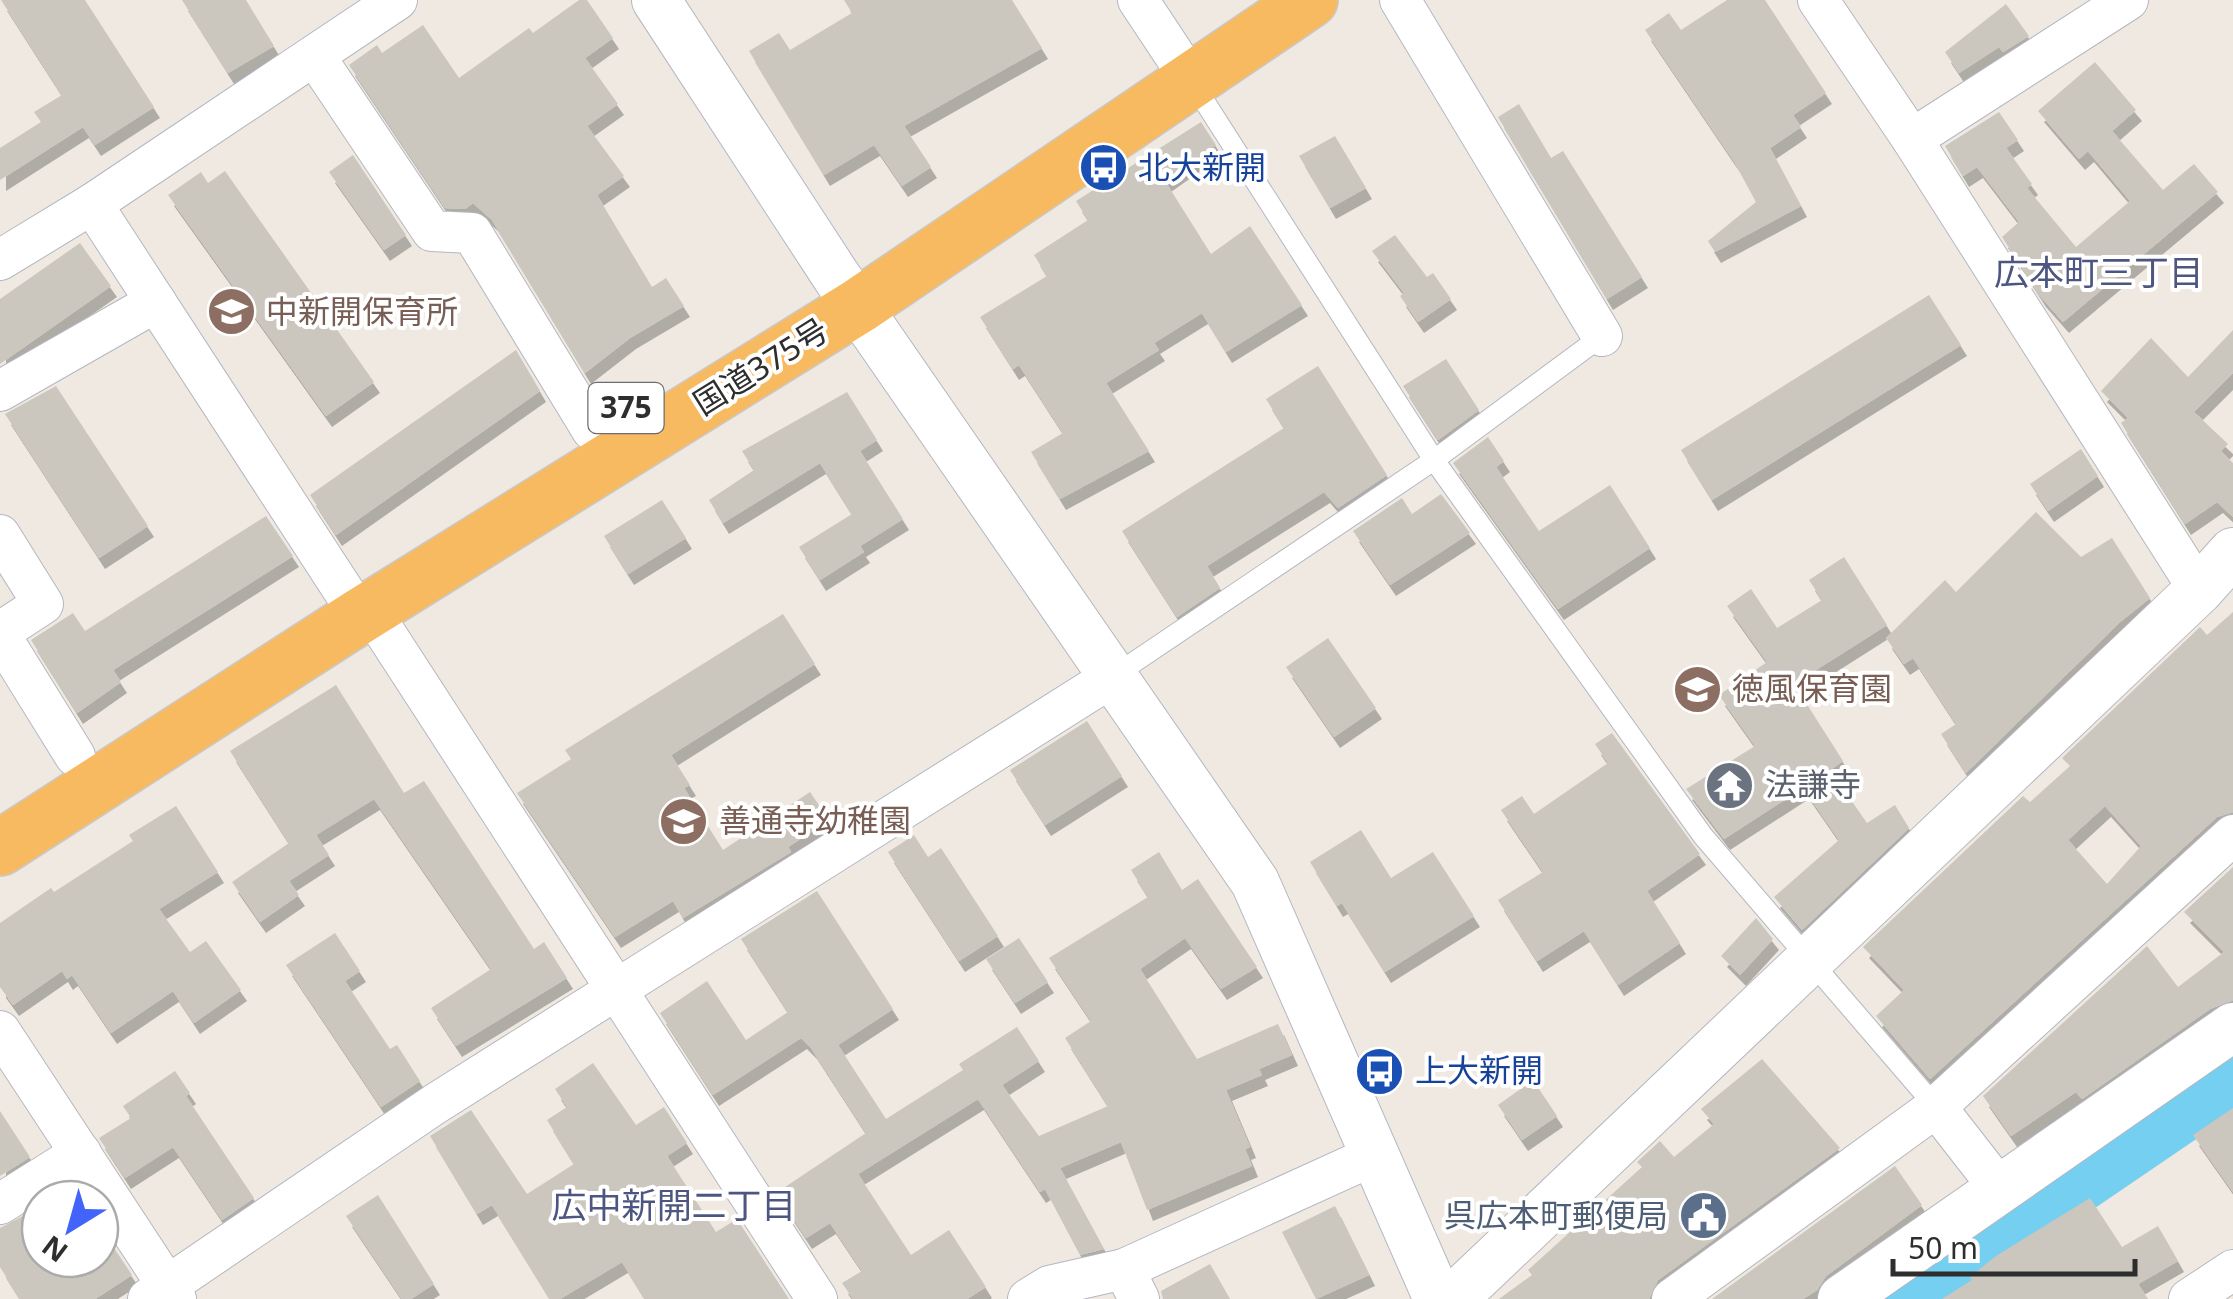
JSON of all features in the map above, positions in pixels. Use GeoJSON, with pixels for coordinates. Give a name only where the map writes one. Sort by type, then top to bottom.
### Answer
{"type":"FeatureCollection","features":[{"type":"Feature","properties":{"kind":"highway","name":"国道375号"},"geometry":{"type":"LineString","coordinates":[[1181,65],[1244,0]]}},
{"type":"Feature","properties":{"kind":"highway","name":"国道375号"},"geometry":{"type":"LineString","coordinates":[[0,848],[357,605],[848,290],[1181,65],[1310,0]]}},
{"type":"Feature","properties":{"kind":"highway","name":"国道375号"},"geometry":{"type":"LineString","coordinates":[[0,803],[75,756],[357,605],[592,430],[848,290]]}},
{"type":"Feature","properties":{"kind":"street"},"geometry":{"type":"LineString","coordinates":[[0,260],[316,58],[397,0]]}},
{"type":"Feature","properties":{"kind":"street"},"geometry":{"type":"LineString","coordinates":[[656,0],[848,290],[1255,882],[1438,1299]]}},
{"type":"Feature","properties":{"kind":"street"},"geometry":{"type":"LineString","coordinates":[[1138,0],[1181,65]]}},
{"type":"Feature","properties":{"kind":"street"},"geometry":{"type":"LineString","coordinates":[[1400,0],[1602,336]]}},
{"type":"Feature","properties":{"kind":"street"},"geometry":{"type":"LineString","coordinates":[[1818,0],[1912,139],[2199,590]]}},
{"type":"Feature","properties":{"kind":"street"},"geometry":{"type":"LineString","coordinates":[[1912,139],[2128,0]]}},
{"type":"Feature","properties":{"kind":"street"},"geometry":{"type":"LineString","coordinates":[[316,58],[432,231],[472,233],[592,430]]}},
{"type":"Feature","properties":{"kind":"street"},"geometry":{"type":"LineString","coordinates":[[92,204],[616,988],[817,1299]]}},
{"type":"Feature","properties":{"kind":"street"},"geometry":{"type":"LineString","coordinates":[[0,391],[156,302]]}},
{"type":"Feature","properties":{"kind":"street"},"geometry":{"type":"LineString","coordinates":[[0,535],[42,604],[0,634],[75,756]]}},
{"type":"Feature","properties":{"kind":"street"},"geometry":{"type":"LineString","coordinates":[[1453,1299],[2199,590],[2233,552]]}},
{"type":"Feature","properties":{"kind":"street"},"geometry":{"type":"LineString","coordinates":[[0,1031],[81,1153],[164,1295],[435,1104],[1112,677]]}},
{"type":"Feature","properties":{"kind":"street"},"geometry":{"type":"LineString","coordinates":[[1672,1299],[1936,1107],[2233,835]]}},
{"type":"Feature","properties":{"kind":"street"},"geometry":{"type":"LineString","coordinates":[[1842,1299],[2233,1028]]}},
{"type":"Feature","properties":{"kind":"street"},"geometry":{"type":"LineString","coordinates":[[1936,1107],[2000,1189]]}},
{"type":"Feature","properties":{"kind":"street"},"geometry":{"type":"LineString","coordinates":[[0,1204],[81,1153]]}},
{"type":"Feature","properties":{"kind":"street"},"geometry":{"type":"LineString","coordinates":[[1028,1299],[1048,1286],[1131,1284],[1377,1154]]}},
{"type":"Feature","properties":{"kind":"street"},"geometry":{"type":"LineString","coordinates":[[2189,1299],[2233,1270]]}},
{"type":"Feature","properties":{"kind":"lane"},"geometry":{"type":"LineString","coordinates":[[1181,65],[1434,460],[1703,836],[1936,1107]]}},
{"type":"Feature","properties":{"kind":"lane"},"geometry":{"type":"LineString","coordinates":[[1112,677],[1434,460],[1602,336]]}},
{"type":"Feature","properties":{"kind":"building"},"geometry":{"type":"Polygon","coordinates":[[[1,0],[85,0],[154,107],[95,145],[83,127],[0,180],[0,148],[41,122],[34,112],[62,95],[1,0]]]}},
{"type":"Feature","properties":{"kind":"building"},"geometry":{"type":"Polygon","coordinates":[[[182,0],[246,0],[274,46],[228,73],[182,0]]]}},
{"type":"Feature","properties":{"kind":"building"},"geometry":{"type":"Polygon","coordinates":[[[579,0],[587,0],[613,38],[585,58],[618,104],[587,126],[624,176],[597,195],[652,287],[666,278],[684,306],[630,338],[585,373],[492,220],[473,203],[465,209],[445,208],[349,65],[377,45],[382,53],[423,25],[459,78],[529,28],[533,33],[579,0]]]}},
{"type":"Feature","properties":{"kind":"building"},"geometry":{"type":"Polygon","coordinates":[[[844,0],[1012,0],[1042,48],[904,126],[931,167],[902,186],[874,145],[824,175],[749,51],[779,33],[790,50],[852,13],[844,0]]]}},
{"type":"Feature","properties":{"kind":"building"},"geometry":{"type":"Polygon","coordinates":[[[1727,0],[1765,0],[1826,93],[1793,115],[1801,127],[1770,148],[1801,206],[1715,252],[1708,241],[1756,202],[1735,163],[1645,30],[1669,13],[1681,30],[1727,0]]]}},
{"type":"Feature","properties":{"kind":"building"},"geometry":{"type":"Polygon","coordinates":[[[2006,4],[2029,36],[2003,52],[1999,47],[1959,73],[1945,52],[2006,4]]]}},
{"type":"Feature","properties":{"kind":"building"},"geometry":{"type":"Polygon","coordinates":[[[2095,62],[2136,110],[2112,131],[2163,190],[2194,164],[2218,192],[2063,322],[2040,296],[2002,237],[2019,222],[1977,167],[1963,176],[1945,146],[1999,112],[2018,140],[2006,148],[2032,184],[2027,188],[2076,247],[2130,201],[2088,151],[2079,159],[2038,111],[2095,62]]]}},
{"type":"Feature","properties":{"kind":"building"},"geometry":{"type":"Polygon","coordinates":[[[1519,104],[1551,158],[1563,151],[1642,277],[1607,299],[1498,117],[1519,104]]]}},
{"type":"Feature","properties":{"kind":"building"},"geometry":{"type":"Polygon","coordinates":[[[1201,122],[1216,145],[1165,181],[1211,254],[1250,226],[1302,305],[1226,352],[1202,313],[1154,343],[1159,350],[1106,383],[1149,451],[1060,499],[1031,452],[1063,433],[1019,365],[1013,369],[980,317],[1047,276],[1034,255],[1088,220],[1076,201],[1201,122]]]}},
{"type":"Feature","properties":{"kind":"building"},"geometry":{"type":"Polygon","coordinates":[[[1335,136],[1366,188],[1330,208],[1299,156],[1335,136]]]}},
{"type":"Feature","properties":{"kind":"building"},"geometry":{"type":"Polygon","coordinates":[[[353,155],[406,235],[384,250],[329,172],[353,155]]]}},
{"type":"Feature","properties":{"kind":"building"},"geometry":{"type":"Polygon","coordinates":[[[225,171],[374,382],[326,416],[168,195],[201,172],[208,183],[225,171]]]}},
{"type":"Feature","properties":{"kind":"building"},"geometry":{"type":"Polygon","coordinates":[[[1395,235],[1427,277],[1433,273],[1451,299],[1418,322],[1400,296],[1404,293],[1372,251],[1395,235]]]}},
{"type":"Feature","properties":{"kind":"building"},"geometry":{"type":"Polygon","coordinates":[[[80,243],[111,286],[0,364],[0,299],[80,243]]]}},
{"type":"Feature","properties":{"kind":"building"},"geometry":{"type":"Polygon","coordinates":[[[1929,295],[1961,345],[1712,500],[1681,450],[1929,295]]]}},
{"type":"Feature","properties":{"kind":"building"},"geometry":{"type":"Polygon","coordinates":[[[2233,330],[2233,373],[2194,412],[2228,444],[2221,451],[2233,463],[2233,517],[2217,502],[2185,524],[2121,423],[2128,418],[2101,391],[2151,338],[2188,377],[2233,330]]]}},
{"type":"Feature","properties":{"kind":"building"},"geometry":{"type":"Polygon","coordinates":[[[516,350],[540,391],[336,535],[310,495],[516,350]]]}},
{"type":"Feature","properties":{"kind":"building"},"geometry":{"type":"Polygon","coordinates":[[[1446,359],[1479,410],[1438,440],[1403,386],[1446,359]]]}},
{"type":"Feature","properties":{"kind":"building"},"geometry":{"type":"Polygon","coordinates":[[[1318,366],[1387,475],[1338,508],[1324,492],[1207,566],[1220,588],[1177,617],[1122,531],[1284,428],[1266,399],[1318,366]]]}},
{"type":"Feature","properties":{"kind":"building"},"geometry":{"type":"Polygon","coordinates":[[[56,386],[148,526],[99,558],[5,414],[56,386]]]}},
{"type":"Feature","properties":{"kind":"building"},"geometry":{"type":"Polygon","coordinates":[[[847,392],[877,440],[860,451],[903,519],[860,546],[864,552],[820,580],[799,547],[852,514],[820,463],[723,523],[709,500],[754,470],[742,451],[847,392]]]}},
{"type":"Feature","properties":{"kind":"building"},"geometry":{"type":"Polygon","coordinates":[[[1488,437],[1504,461],[1496,467],[1539,531],[1610,485],[1650,548],[1558,609],[1453,463],[1488,437]]]}},
{"type":"Feature","properties":{"kind":"building"},"geometry":{"type":"Polygon","coordinates":[[[2081,449],[2098,476],[2048,511],[2030,484],[2081,449]]]}},
{"type":"Feature","properties":{"kind":"building"},"geometry":{"type":"Polygon","coordinates":[[[1441,494],[1470,533],[1390,585],[1353,531],[1402,498],[1412,514],[1441,494]]]}},
{"type":"Feature","properties":{"kind":"building"},"geometry":{"type":"Polygon","coordinates":[[[662,500],[686,538],[628,574],[604,536],[662,500]]]}},
{"type":"Feature","properties":{"kind":"building"},"geometry":{"type":"Polygon","coordinates":[[[2036,512],[2081,557],[2112,538],[2150,598],[2120,622],[1966,773],[1941,734],[1956,724],[1913,658],[1904,664],[1886,638],[1945,580],[1956,592],[2036,512]]]}},
{"type":"Feature","properties":{"kind":"building"},"geometry":{"type":"Polygon","coordinates":[[[266,516],[293,556],[113,670],[121,682],[77,713],[31,640],[73,613],[85,631],[266,516]]]}},
{"type":"Feature","properties":{"kind":"building"},"geometry":{"type":"Polygon","coordinates":[[[1844,557],[1887,625],[1794,684],[1843,761],[1830,770],[1867,823],[1895,805],[1909,828],[1802,930],[1774,897],[1839,840],[1803,788],[1724,839],[1686,789],[1755,746],[1719,695],[1767,662],[1727,606],[1751,589],[1777,628],[1822,600],[1809,580],[1844,557]]]}},
{"type":"Feature","properties":{"kind":"building"},"geometry":{"type":"Polygon","coordinates":[[[2233,612],[2233,812],[2217,817],[1930,1079],[1876,1016],[1904,990],[1863,947],[2023,796],[2030,802],[2070,766],[2062,758],[2200,627],[2207,635],[2233,612]],[[2105,806],[2068,840],[2107,884],[2141,846],[2105,806]]]}},
{"type":"Feature","properties":{"kind":"building"},"geometry":{"type":"Polygon","coordinates":[[[783,614],[815,664],[671,755],[690,785],[684,788],[723,850],[810,792],[829,820],[788,847],[791,852],[683,918],[673,901],[615,937],[517,793],[571,759],[565,750],[783,614]]]}},
{"type":"Feature","properties":{"kind":"building"},"geometry":{"type":"Polygon","coordinates":[[[1328,638],[1376,708],[1334,737],[1286,667],[1328,638]]]}},
{"type":"Feature","properties":{"kind":"building"},"geometry":{"type":"Polygon","coordinates":[[[336,685],[404,793],[424,781],[534,949],[544,942],[567,978],[456,1046],[431,1008],[491,969],[374,799],[316,835],[329,855],[289,881],[299,895],[260,922],[232,882],[289,843],[230,751],[336,685]]]}},
{"type":"Feature","properties":{"kind":"building"},"geometry":{"type":"Polygon","coordinates":[[[1087,721],[1122,776],[1045,825],[1010,770],[1087,721]]]}},
{"type":"Feature","properties":{"kind":"building"},"geometry":{"type":"Polygon","coordinates":[[[1612,733],[1700,854],[1647,891],[1680,943],[1618,985],[1584,931],[1537,961],[1498,900],[1543,872],[1501,810],[1522,796],[1534,814],[1608,763],[1595,744],[1612,733]]]}},
{"type":"Feature","properties":{"kind":"building"},"geometry":{"type":"Polygon","coordinates":[[[176,806],[218,872],[159,909],[190,952],[206,941],[241,990],[194,1023],[173,991],[111,1033],[72,975],[67,979],[62,971],[13,1005],[0,987],[0,923],[51,888],[54,892],[133,841],[129,835],[176,806]]]}},
{"type":"Feature","properties":{"kind":"building"},"geometry":{"type":"Polygon","coordinates":[[[1361,830],[1391,878],[1433,852],[1474,916],[1385,972],[1342,903],[1337,906],[1310,862],[1361,830]]]}},
{"type":"Feature","properties":{"kind":"building"},"geometry":{"type":"Polygon","coordinates":[[[914,835],[928,857],[941,848],[998,936],[959,961],[888,852],[914,835]]]}},
{"type":"Feature","properties":{"kind":"building"},"geometry":{"type":"Polygon","coordinates":[[[1159,852],[1182,890],[1198,879],[1257,967],[1221,989],[1185,938],[1140,969],[1197,1059],[1278,1024],[1292,1055],[1259,1069],[1262,1075],[1226,1090],[1250,1147],[1245,1149],[1252,1166],[1147,1210],[1121,1142],[1060,1168],[1104,1249],[1080,1255],[1045,1189],[1040,1192],[978,1099],[858,1174],[911,1255],[949,1230],[986,1287],[967,1299],[853,1299],[842,1283],[862,1271],[830,1223],[806,1238],[776,1193],[866,1133],[811,1048],[801,1038],[713,1095],[660,1013],[707,981],[746,1040],[788,1012],[741,939],[817,891],[893,1009],[838,1045],[886,1119],[963,1070],[959,1064],[1017,1027],[1039,1061],[1002,1085],[1039,1136],[1108,1106],[1065,1038],[1091,1021],[1049,958],[1148,897],[1131,870],[1159,852]]]}},
{"type":"Feature","properties":{"kind":"building"},"geometry":{"type":"Polygon","coordinates":[[[2233,867],[2233,1000],[2210,1009],[2082,1099],[2076,1092],[2011,1136],[1983,1096],[2147,946],[2178,987],[2224,952],[2184,912],[2233,867]]]}},
{"type":"Feature","properties":{"kind":"building"},"geometry":{"type":"Polygon","coordinates":[[[1756,918],[1773,939],[1740,975],[1721,956],[1756,918]]]}},
{"type":"Feature","properties":{"kind":"building"},"geometry":{"type":"Polygon","coordinates":[[[335,933],[360,971],[345,981],[390,1049],[397,1045],[420,1081],[381,1107],[286,965],[335,933]]]}},
{"type":"Feature","properties":{"kind":"building"},"geometry":{"type":"Polygon","coordinates":[[[1019,938],[1048,982],[1015,1003],[986,959],[1019,938]]]}},
{"type":"Feature","properties":{"kind":"building"},"geometry":{"type":"Polygon","coordinates":[[[1762,1059],[1840,1148],[1658,1280],[1649,1299],[1499,1299],[1532,1275],[1528,1270],[1642,1167],[1637,1162],[1660,1141],[1674,1157],[1714,1124],[1701,1109],[1762,1059]]]}},
{"type":"Feature","properties":{"kind":"building"},"geometry":{"type":"Polygon","coordinates":[[[593,1063],[636,1125],[664,1107],[687,1143],[667,1156],[716,1232],[737,1219],[789,1299],[645,1299],[622,1262],[560,1299],[550,1299],[492,1205],[477,1214],[430,1136],[471,1110],[527,1194],[574,1164],[547,1120],[567,1107],[555,1089],[593,1063]]]}},
{"type":"Feature","properties":{"kind":"building"},"geometry":{"type":"Polygon","coordinates":[[[175,1071],[190,1093],[186,1096],[254,1198],[222,1220],[173,1147],[125,1178],[99,1138],[131,1118],[123,1106],[175,1071]]]}},
{"type":"Feature","properties":{"kind":"building"},"geometry":{"type":"Polygon","coordinates":[[[1533,1080],[1557,1116],[1522,1140],[1498,1105],[1533,1080]]]}},
{"type":"Feature","properties":{"kind":"building"},"geometry":{"type":"Polygon","coordinates":[[[2233,1108],[2233,1192],[2193,1135],[2233,1108]]]}},
{"type":"Feature","properties":{"kind":"building"},"geometry":{"type":"Polygon","coordinates":[[[0,1111],[30,1157],[0,1176],[0,1111]]]}},
{"type":"Feature","properties":{"kind":"building"},"geometry":{"type":"Polygon","coordinates":[[[1895,1166],[1922,1205],[1826,1276],[1817,1290],[1803,1299],[1712,1299],[1895,1166]]]}},
{"type":"Feature","properties":{"kind":"building"},"geometry":{"type":"Polygon","coordinates":[[[378,1195],[434,1284],[411,1299],[402,1299],[346,1216],[378,1195]]]}},
{"type":"Feature","properties":{"kind":"building"},"geometry":{"type":"Polygon","coordinates":[[[2090,1198],[2122,1247],[2158,1226],[2178,1261],[2138,1284],[2148,1299],[1942,1299],[1972,1280],[1970,1277],[1996,1256],[2090,1198]]]}},
{"type":"Feature","properties":{"kind":"building"},"geometry":{"type":"Polygon","coordinates":[[[1335,1206],[1369,1275],[1316,1299],[1282,1232],[1335,1206]]]}},
{"type":"Feature","properties":{"kind":"building"},"geometry":{"type":"Polygon","coordinates":[[[20,1218],[20,1279],[120,1279],[120,1257],[132,1275],[95,1299],[20,1299],[0,1267],[0,1228],[20,1218]]]}},
{"type":"Feature","properties":{"kind":"building"},"geometry":{"type":"Polygon","coordinates":[[[1210,1264],[1230,1299],[1163,1299],[1161,1291],[1210,1264]]]}},
{"type":"Feature","properties":{"kind":"waterway"},"geometry":{"type":"LineString","coordinates":[[1910,1299],[2233,1079]]}},
{"type":"Feature","properties":{"kind":"place","name":"北大新開"},"geometry":{"type":"Point","coordinates":[1103,168]}},
{"type":"Feature","properties":{"kind":"place","name":"中新開保育所"},"geometry":{"type":"Point","coordinates":[231,312]}},
{"type":"Feature","properties":{"kind":"place","name":"徳風保育園"},"geometry":{"type":"Point","coordinates":[1697,689]}},
{"type":"Feature","properties":{"kind":"place","name":"法謙寺"},"geometry":{"type":"Point","coordinates":[1730,785]}},
{"type":"Feature","properties":{"kind":"place","name":"善通寺幼稚園"},"geometry":{"type":"Point","coordinates":[684,821]}},
{"type":"Feature","properties":{"kind":"place","name":"上大新開"},"geometry":{"type":"Point","coordinates":[1380,1071]}},
{"type":"Feature","properties":{"kind":"place","name":"呉広本町郵便局"},"geometry":{"type":"Point","coordinates":[1703,1216]}},
{"type":"Feature","properties":{"kind":"district","name":"広本町三丁目"},"geometry":{"type":"Point","coordinates":[2099,273]}},
{"type":"Feature","properties":{"kind":"district","name":"広中新開二丁目"},"geometry":{"type":"Point","coordinates":[674,1206]}}]}
